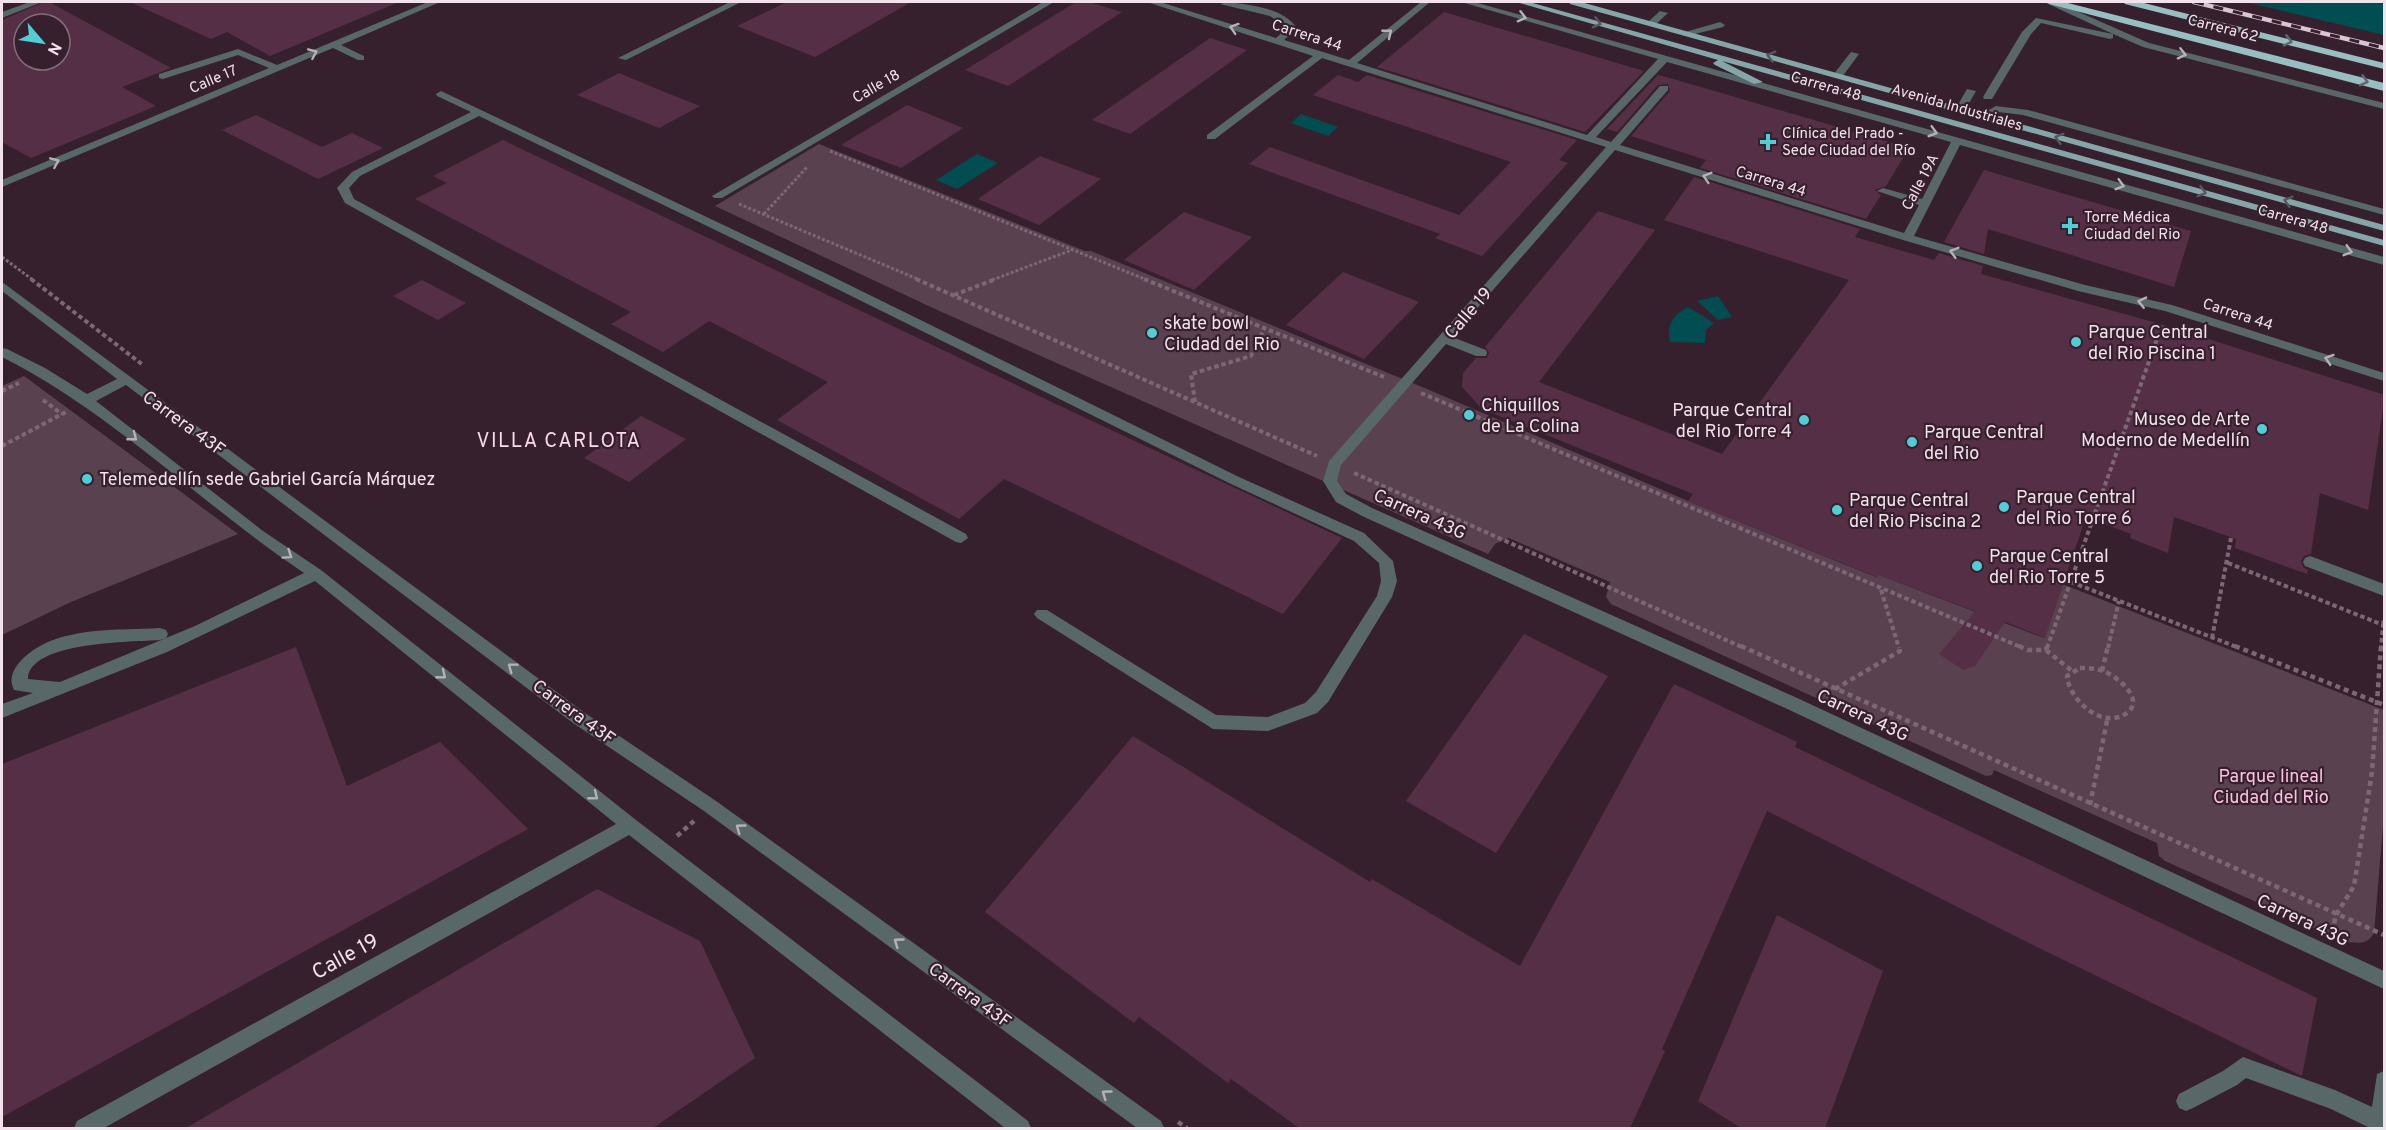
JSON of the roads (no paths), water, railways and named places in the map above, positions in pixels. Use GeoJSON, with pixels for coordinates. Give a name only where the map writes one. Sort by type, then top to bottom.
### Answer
{"type":"FeatureCollection","features":[{"type":"Feature","properties":{"kind":"highway","name":"Carrera 62"},"geometry":{"type":"LineString","coordinates":[[2051,2],[2385,87]]}},
{"type":"Feature","properties":{"kind":"highway"},"geometry":{"type":"LineString","coordinates":[[2100,2],[2343,76]]}},
{"type":"Feature","properties":{"kind":"highway","name":"Carrera 62"},"geometry":{"type":"LineString","coordinates":[[2129,2],[2385,66]]}},
{"type":"Feature","properties":{"kind":"main road","name":"Avenida Industriales"},"geometry":{"type":"LineString","coordinates":[[1521,2],[2385,243]]}},
{"type":"Feature","properties":{"kind":"main road","name":"Avenida Industriales"},"geometry":{"type":"LineString","coordinates":[[1573,2],[2385,228]]}},
{"type":"Feature","properties":{"kind":"main road"},"geometry":{"type":"LineString","coordinates":[[1680,45],[1758,82]]}},
{"type":"Feature","properties":{"kind":"street"},"geometry":{"type":"LineString","coordinates":[[2,15],[37,2]]}},
{"type":"Feature","properties":{"kind":"street","name":"Calle 17"},"geometry":{"type":"LineString","coordinates":[[2,184],[435,2]]}},
{"type":"Feature","properties":{"kind":"street"},"geometry":{"type":"LineString","coordinates":[[623,58],[736,2]]}},
{"type":"Feature","properties":{"kind":"street","name":"Calle 18"},"geometry":{"type":"LineString","coordinates":[[718,196],[1049,2]]}},
{"type":"Feature","properties":{"kind":"street","name":"Carrera 44"},"geometry":{"type":"LineString","coordinates":[[1152,2],[1906,238],[2082,288],[2168,308],[2385,377]]}},
{"type":"Feature","properties":{"kind":"street"},"geometry":{"type":"LineString","coordinates":[[1349,64],[1426,2]]}},
{"type":"Feature","properties":{"kind":"street","name":"Carrera 48"},"geometry":{"type":"LineString","coordinates":[[1466,2],[1758,82],[2385,261]]}},
{"type":"Feature","properties":{"kind":"street"},"geometry":{"type":"LineString","coordinates":[[2051,2],[2146,45]]}},
{"type":"Feature","properties":{"kind":"street"},"geometry":{"type":"LineString","coordinates":[[1225,4],[1280,16],[1290,22],[1292,28],[1277,42]]}},
{"type":"Feature","properties":{"kind":"street"},"geometry":{"type":"LineString","coordinates":[[1652,23],[1664,13]]}},
{"type":"Feature","properties":{"kind":"street"},"geometry":{"type":"LineString","coordinates":[[1988,97],[2027,32],[2039,21],[2146,45],[2385,106]]}},
{"type":"Feature","properties":{"kind":"street"},"geometry":{"type":"LineString","coordinates":[[1687,33],[1719,25],[1720,42]]}},
{"type":"Feature","properties":{"kind":"street"},"geometry":{"type":"LineString","coordinates":[[333,45],[361,58]]}},
{"type":"Feature","properties":{"kind":"street"},"geometry":{"type":"LineString","coordinates":[[163,76],[238,52],[277,68]]}},
{"type":"Feature","properties":{"kind":"street"},"geometry":{"type":"LineString","coordinates":[[1838,75],[1854,54]]}},
{"type":"Feature","properties":{"kind":"street"},"geometry":{"type":"LineString","coordinates":[[1211,137],[1320,55]]}},
{"type":"Feature","properties":{"kind":"street"},"geometry":{"type":"LineString","coordinates":[[1589,139],[1663,60]]}},
{"type":"Feature","properties":{"kind":"street","name":"Calle 19"},"geometry":{"type":"LineString","coordinates":[[1330,481],[1335,464],[1664,88]]}},
{"type":"Feature","properties":{"kind":"street"},"geometry":{"type":"LineString","coordinates":[[1960,110],[1971,91]]}},
{"type":"Feature","properties":{"kind":"street"},"geometry":{"type":"LineString","coordinates":[[441,94],[823,277],[1234,480],[1359,537],[1386,561],[1389,573],[1384,597],[1322,698],[1311,708],[1268,724],[1213,722],[1042,614]]}},
{"type":"Feature","properties":{"kind":"street"},"geometry":{"type":"LineString","coordinates":[[1983,116],[1996,109],[2024,112],[2385,212]]}},
{"type":"Feature","properties":{"kind":"street"},"geometry":{"type":"LineString","coordinates":[[479,112],[356,174],[343,188],[349,201],[961,538]]}},
{"type":"Feature","properties":{"kind":"street","name":"Calle 19A"},"geometry":{"type":"LineString","coordinates":[[1906,238],[1958,139]]}},
{"type":"Feature","properties":{"kind":"street"},"geometry":{"type":"LineString","coordinates":[[1883,190],[1925,202]]}},
{"type":"Feature","properties":{"kind":"street","name":"Carrera 43F"},"geometry":{"type":"LineString","coordinates":[[2,286],[579,718],[710,806],[1154,1128]]}},
{"type":"Feature","properties":{"kind":"street"},"geometry":{"type":"LineString","coordinates":[[1445,339],[1481,353]]}},
{"type":"Feature","properties":{"kind":"street"},"geometry":{"type":"LineString","coordinates":[[2,352],[40,371],[87,400],[258,535],[316,574],[630,825],[1021,1128]]}},
{"type":"Feature","properties":{"kind":"street"},"geometry":{"type":"LineString","coordinates":[[87,400],[125,380]]}},
{"type":"Feature","properties":{"kind":"street","name":"Carrera 43G"},"geometry":{"type":"LineString","coordinates":[[1330,481],[1341,498],[1367,512],[1789,702],[2385,980]]}},
{"type":"Feature","properties":{"kind":"street"},"geometry":{"type":"LineString","coordinates":[[2310,562],[2385,590]]}},
{"type":"Feature","properties":{"kind":"street"},"geometry":{"type":"LineString","coordinates":[[2,711],[63,689],[225,620],[316,574]]}},
{"type":"Feature","properties":{"kind":"street"},"geometry":{"type":"LineString","coordinates":[[63,689],[20,685],[20,673],[35,655],[71,640],[160,634]]}},
{"type":"Feature","properties":{"kind":"street","name":"Calle 19"},"geometry":{"type":"LineString","coordinates":[[84,1128],[630,825]]}},
{"type":"Feature","properties":{"kind":"street"},"geometry":{"type":"LineString","coordinates":[[2186,1101],[2230,1078],[2243,1067],[2335,1100],[2381,1125],[2385,1082]]}},
{"type":"Feature","properties":{"kind":"water"},"geometry":{"type":"Polygon","coordinates":[[[2245,2],[2374,2],[2384,4],[2384,35],[2245,2]]]}},
{"type":"Feature","properties":{"kind":"water"},"geometry":{"type":"Polygon","coordinates":[[[1301,114],[1338,127],[1328,136],[1291,123],[1301,114]]]}},
{"type":"Feature","properties":{"kind":"water"},"geometry":{"type":"Polygon","coordinates":[[[977,154],[998,163],[957,189],[936,180],[977,154]]]}},
{"type":"Feature","properties":{"kind":"water"},"geometry":{"type":"Polygon","coordinates":[[[1718,296],[1732,317],[1718,320],[1697,301],[1718,296]]]}},
{"type":"Feature","properties":{"kind":"water"},"geometry":{"type":"Polygon","coordinates":[[[1688,307],[1714,323],[1706,330],[1705,343],[1670,342],[1669,330],[1672,321],[1678,313],[1688,307]]]}},
{"type":"Feature","properties":{"kind":"railway"},"geometry":{"type":"LineString","coordinates":[[2194,2],[2384,48]]}},
{"type":"Feature","properties":{"kind":"place","name":"Clínica del Prado - Sede Ciudad del Río"},"geometry":{"type":"Point","coordinates":[1768,142]}},
{"type":"Feature","properties":{"kind":"place","name":"Torre Médica Ciudad del Rio"},"geometry":{"type":"Point","coordinates":[2070,226]}},
{"type":"Feature","properties":{"kind":"place","name":"skate bowl Ciudad del Rio"},"geometry":{"type":"Point","coordinates":[1152,333]}},
{"type":"Feature","properties":{"kind":"place","name":"Parque Central del Rio Piscina 1"},"geometry":{"type":"Point","coordinates":[2076,342]}},
{"type":"Feature","properties":{"kind":"place","name":"Chiquillos de La Colina"},"geometry":{"type":"Point","coordinates":[1469,415]}},
{"type":"Feature","properties":{"kind":"place","name":"Parque Central del Rio Torre 4"},"geometry":{"type":"Point","coordinates":[1804,420]}},
{"type":"Feature","properties":{"kind":"place","name":"Museo de Arte Moderno de Medellín"},"geometry":{"type":"Point","coordinates":[2262,429]}},
{"type":"Feature","properties":{"kind":"place","name":"Parque Central del Rio"},"geometry":{"type":"Point","coordinates":[1912,442]}},
{"type":"Feature","properties":{"kind":"place","name":"Telemedellín sede Gabriel García Márquez"},"geometry":{"type":"Point","coordinates":[87,479]}},
{"type":"Feature","properties":{"kind":"place","name":"Parque Central del Rio Torre 6"},"geometry":{"type":"Point","coordinates":[2004,507]}},
{"type":"Feature","properties":{"kind":"place","name":"Parque Central del Rio Piscina 2"},"geometry":{"type":"Point","coordinates":[1837,510]}},
{"type":"Feature","properties":{"kind":"place","name":"Parque Central del Rio Torre 5"},"geometry":{"type":"Point","coordinates":[1977,566]}},
{"type":"Feature","properties":{"kind":"district","name":"VILLA CARLOTA"},"geometry":{"type":"Point","coordinates":[559,440]}},
{"type":"Feature","properties":{"kind":"park label","name":"Parque lineal Ciudad del Rio"},"geometry":{"type":"Point","coordinates":[2271,786]}}]}
